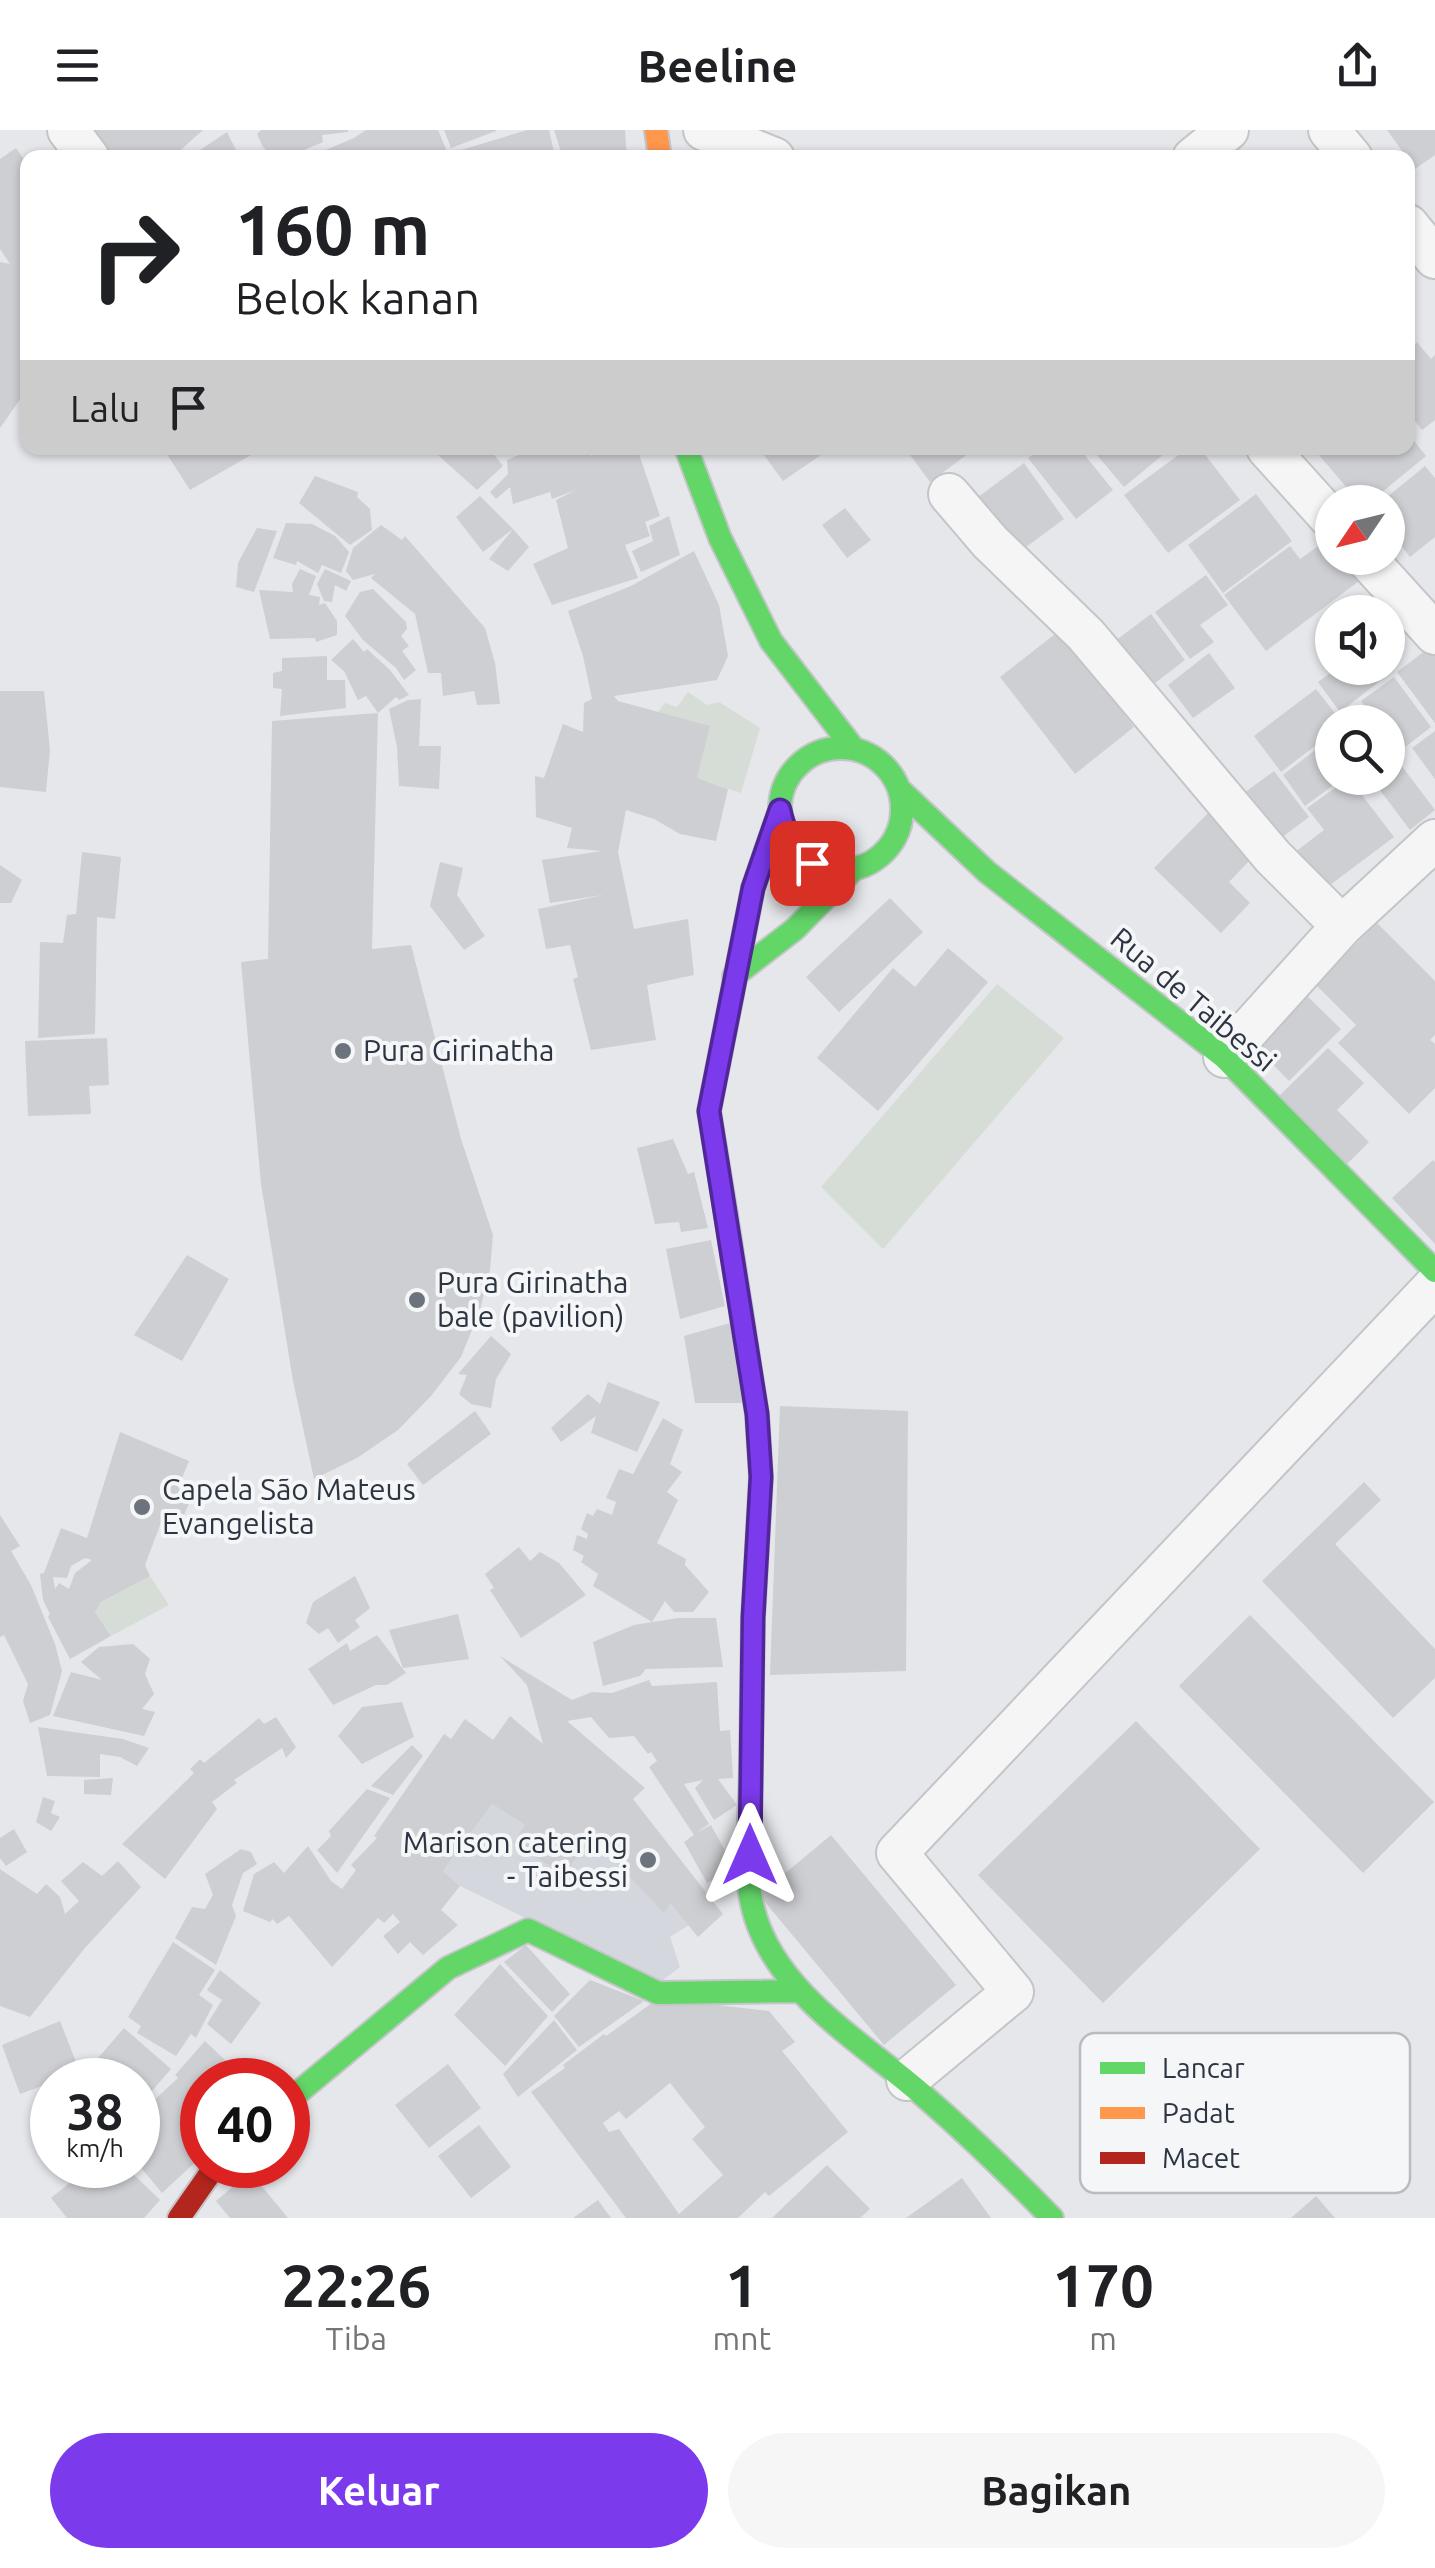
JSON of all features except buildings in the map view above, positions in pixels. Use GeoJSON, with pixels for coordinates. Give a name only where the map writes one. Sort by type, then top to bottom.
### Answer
{"type":"FeatureCollection","features":[{"type":"Feature","properties":{"kind":"street"},"geometry":{"type":"LineString","coordinates":[[704,130],[754,150]]}},
{"type":"Feature","properties":{"kind":"street"},"geometry":{"type":"LineString","coordinates":[[1203,150],[1228,130]]}},
{"type":"Feature","properties":{"kind":"street"},"geometry":{"type":"LineString","coordinates":[[1329,130],[1345,150]]}},
{"type":"Feature","properties":{"kind":"street"},"geometry":{"type":"LineString","coordinates":[[1415,234],[1435,258]]}},
{"type":"Feature","properties":{"kind":"street"},"geometry":{"type":"LineString","coordinates":[[689,455],[720,538],[771,642],[854,749]]}},
{"type":"Feature","properties":{"kind":"street"},"geometry":{"type":"LineString","coordinates":[[1273,455],[1315,501]]}},
{"type":"Feature","properties":{"kind":"street"},"geometry":{"type":"LineString","coordinates":[[949,494],[990,542],[1086,635],[1273,857],[1342,926]]}},
{"type":"Feature","properties":{"kind":"street"},"geometry":{"type":"LineString","coordinates":[[1381,575],[1435,634]]}},
{"type":"Feature","properties":{"kind":"street"},"geometry":{"type":"LineString","coordinates":[[771,642],[781,696]]}},
{"type":"Feature","properties":{"kind":"street"},"geometry":{"type":"LineString","coordinates":[[734,976],[888,848],[899,830],[899,789],[874,758],[854,749],[832,748],[793,759],[753,888],[734,976],[709,1111],[757,1414],[761,1477],[753,1618],[750,1893],[757,1928],[797,1992],[907,2080],[1052,2218]]}},
{"type":"Feature","properties":{"kind":"street","name":"Rua de Taibessi"},"geometry":{"type":"LineString","coordinates":[[899,789],[987,872],[1224,1057],[1435,1270]]}},
{"type":"Feature","properties":{"kind":"street"},"geometry":{"type":"LineString","coordinates":[[780,810],[784,831],[796,850],[812,863],[833,870],[864,865],[912,865]]}},
{"type":"Feature","properties":{"kind":"street"},"geometry":{"type":"LineString","coordinates":[[1224,1057],[1342,926],[1435,840]]}},
{"type":"Feature","properties":{"kind":"street"},"geometry":{"type":"LineString","coordinates":[[950,868],[987,872]]}},
{"type":"Feature","properties":{"kind":"street"},"geometry":{"type":"LineString","coordinates":[[907,2080],[1012,1992],[896,1853],[1435,1285]]}},
{"type":"Feature","properties":{"kind":"street"},"geometry":{"type":"LineString","coordinates":[[310,2083],[448,1968],[528,1930],[658,1993],[797,1992]]}},
{"type":"Feature","properties":{"kind":"street"},"geometry":{"type":"LineString","coordinates":[[179,2218],[200,2188]]}},
{"type":"Feature","properties":{"kind":"shaded area"},"geometry":{"type":"Polygon","coordinates":[[[688,692],[707,705],[719,702],[760,728],[741,793],[697,778],[658,712],[665,703],[677,707],[688,692]]]}},
{"type":"Feature","properties":{"kind":"shaded area"},"geometry":{"type":"Polygon","coordinates":[[[997,984],[1064,1038],[883,1249],[821,1187],[997,984]]]}},
{"type":"Feature","properties":{"kind":"shaded area"},"geometry":{"type":"Polygon","coordinates":[[[150,1576],[169,1605],[111,1636],[95,1612],[101,1602],[150,1576]]]}},
{"type":"Feature","properties":{"kind":"shaded area"},"geometry":{"type":"Polygon","coordinates":[[[492,1804],[525,1825],[514,1844],[563,1875],[593,1838],[665,1912],[671,1904],[689,1925],[670,1937],[680,1967],[659,1983],[460,1886],[443,1871],[492,1804]]]}},
{"type":"Feature","properties":{"kind":"traffic: fast"},"geometry":{"type":"LineString","coordinates":[[689,455],[720,538],[771,641],[854,749]]}},
{"type":"Feature","properties":{"kind":"traffic: fast"},"geometry":{"type":"LineString","coordinates":[[841,748],[864,753],[884,766],[897,786],[902,809],[897,832],[884,852],[864,865],[841,870],[818,865],[798,852],[785,832],[780,809],[785,786],[798,766],[818,753],[841,748]]}},
{"type":"Feature","properties":{"kind":"traffic: fast"},"geometry":{"type":"LineString","coordinates":[[899,789],[987,872],[1224,1057],[1435,1271]]}},
{"type":"Feature","properties":{"kind":"traffic: fast"},"geometry":{"type":"LineString","coordinates":[[734,976],[795,929],[855,868]]}},
{"type":"Feature","properties":{"kind":"traffic: fast"},"geometry":{"type":"LineString","coordinates":[[751,1763],[750,1893],[759,1926],[774,1957],[818,2009],[941,2111],[1052,2218]]}},
{"type":"Feature","properties":{"kind":"traffic: fast"},"geometry":{"type":"LineString","coordinates":[[310,2083],[448,1968],[528,1930],[658,1993],[797,1991]]}},
{"type":"Feature","properties":{"kind":"traffic: slow"},"geometry":{"type":"LineString","coordinates":[[656,130],[659,150]]}},
{"type":"Feature","properties":{"kind":"traffic: slow"},"geometry":{"type":"LineString","coordinates":[[726,1215],[757,1414],[761,1477],[753,1618],[751,1763]]}},
{"type":"Feature","properties":{"kind":"traffic: jam"},"geometry":{"type":"LineString","coordinates":[[726,1215],[709,1111],[753,888],[780,810]]}},
{"type":"Feature","properties":{"kind":"traffic: jam"},"geometry":{"type":"LineString","coordinates":[[179,2218],[200,2188]]}},
{"type":"Feature","properties":{"kind":"place","name":"Pura Girinatha"},"geometry":{"type":"Point","coordinates":[343,1051]}},
{"type":"Feature","properties":{"kind":"place","name":"Pura Girinatha bale (pavilion)"},"geometry":{"type":"Point","coordinates":[417,1300]}},
{"type":"Feature","properties":{"kind":"place","name":"Capela São Mateus Evangelista"},"geometry":{"type":"Point","coordinates":[142,1507]}},
{"type":"Feature","properties":{"kind":"place","name":"Marison catering - Taibessi"},"geometry":{"type":"Point","coordinates":[648,1860]}},
{"type":"Feature","properties":{"kind":"route"},"geometry":{"type":"LineString","coordinates":[[750,1855],[753,1618],[761,1477],[757,1414],[709,1111],[753,888],[780,810],[784,831],[796,850],[812,863]]}}]}
